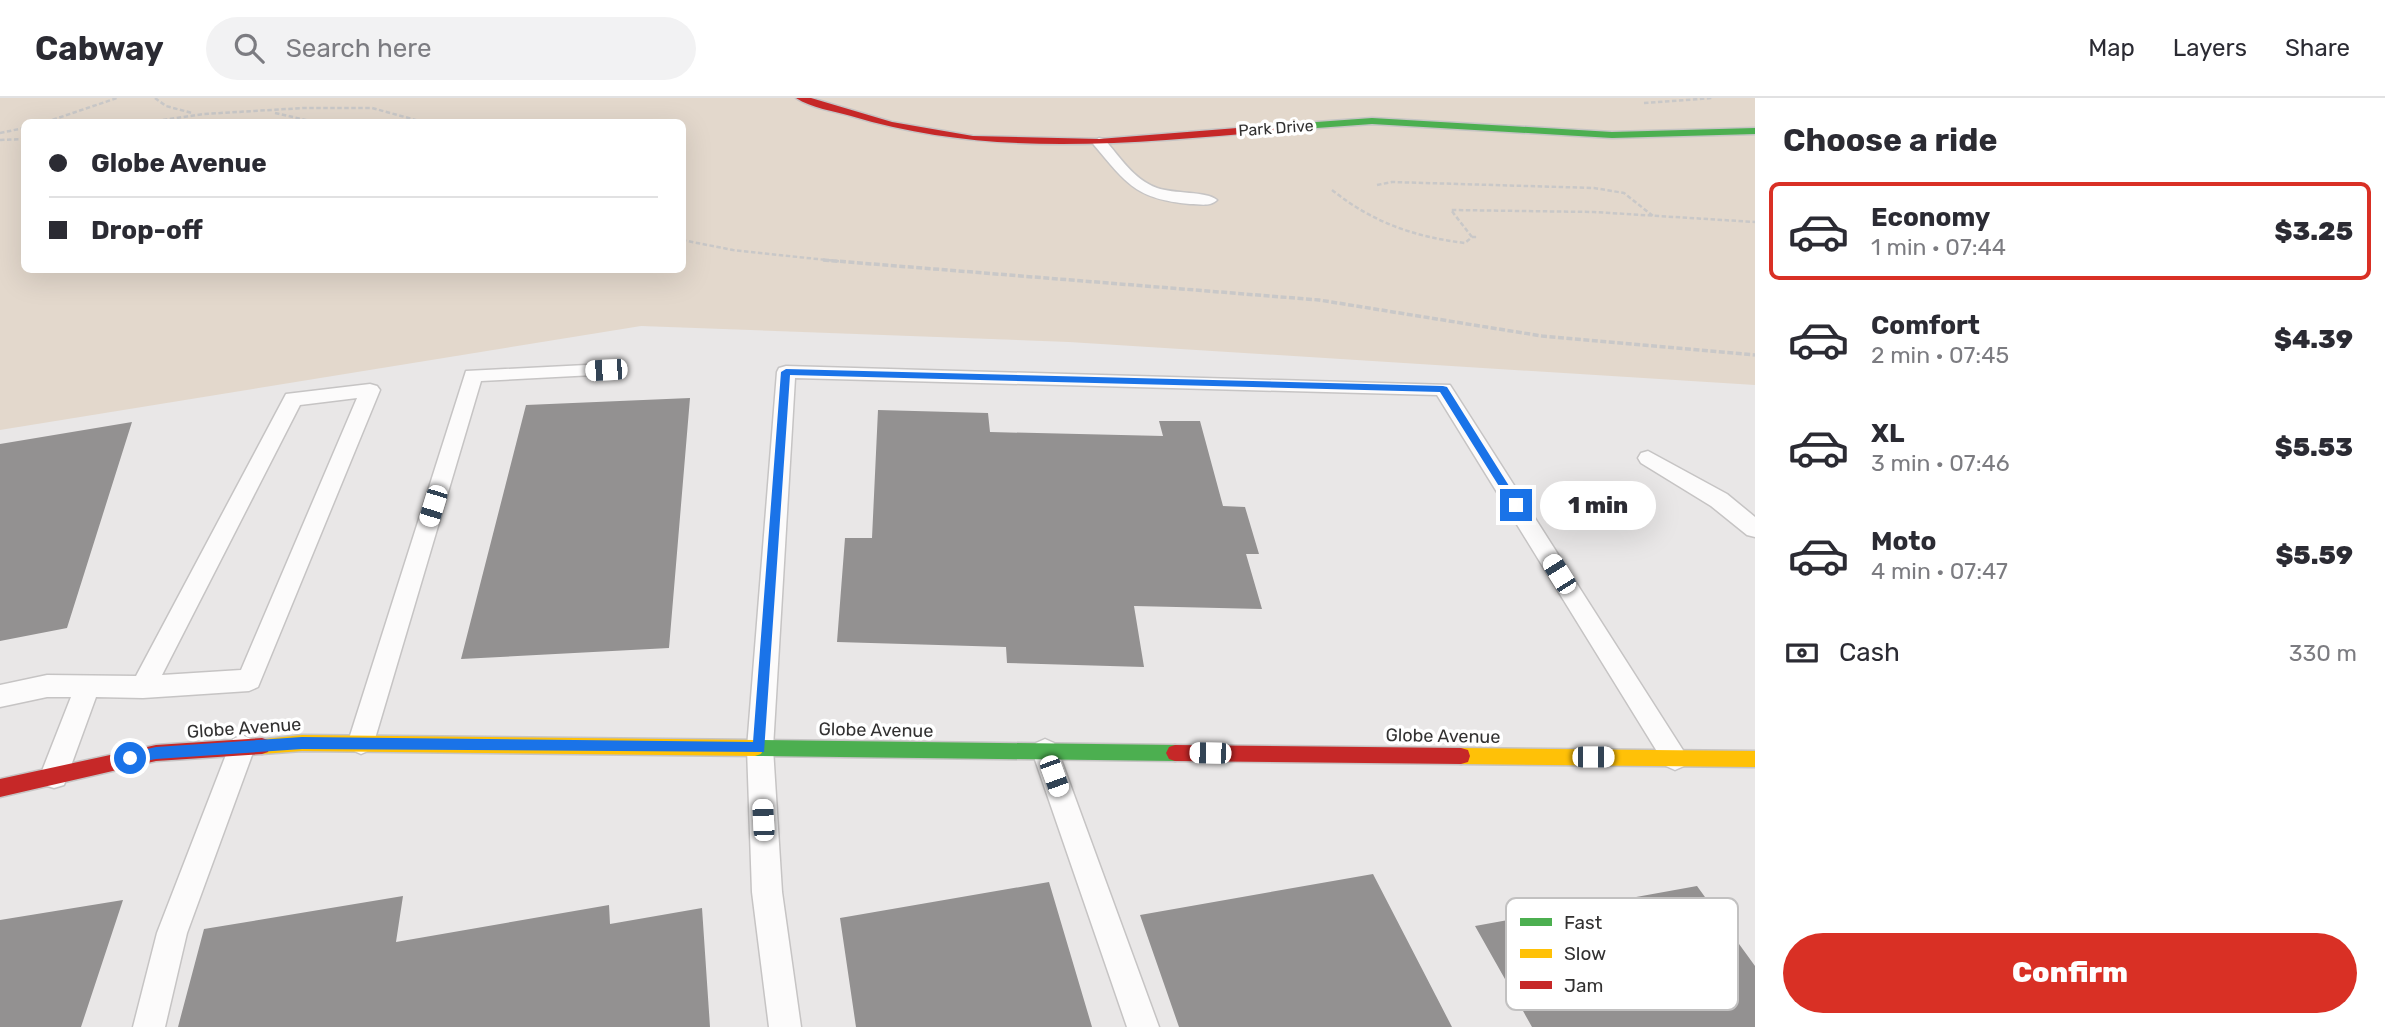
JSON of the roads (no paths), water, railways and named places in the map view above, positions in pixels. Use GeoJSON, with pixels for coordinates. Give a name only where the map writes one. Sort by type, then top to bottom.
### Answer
{"type":"FeatureCollection","features":[{"type":"Feature","properties":{"kind":"street","name":"Park Drive"},"geometry":{"type":"LineString","coordinates":[[801,98],[848,114],[934,134],[1017,142],[1099,142],[1372,121],[1612,135],[1755,131]]}},
{"type":"Feature","properties":{"kind":"street","name":"Globe Avenue"},"geometry":{"type":"LineString","coordinates":[[0,788],[156,753],[361,742],[1755,759]]}},
{"type":"Feature","properties":{"kind":"lane"},"geometry":{"type":"LineString","coordinates":[[1099,142],[1131,180],[1145,189],[1184,199],[1209,200]]}},
{"type":"Feature","properties":{"kind":"lane"},"geometry":{"type":"LineString","coordinates":[[361,742],[473,375],[606,370]]}},
{"type":"Feature","properties":{"kind":"lane"},"geometry":{"type":"LineString","coordinates":[[785,1027],[767,892],[760,748],[786,372],[1443,389],[1675,758]]}},
{"type":"Feature","properties":{"kind":"lane"},"geometry":{"type":"LineString","coordinates":[[0,696],[47,686],[143,687],[250,680],[370,390],[293,399],[143,687]]}},
{"type":"Feature","properties":{"kind":"lane"},"geometry":{"type":"LineString","coordinates":[[1648,457],[1719,499],[1755,529]]}},
{"type":"Feature","properties":{"kind":"lane"},"geometry":{"type":"LineString","coordinates":[[54,776],[88,687]]}},
{"type":"Feature","properties":{"kind":"lane"},"geometry":{"type":"LineString","coordinates":[[149,1027],[172,933],[242,747]]}},
{"type":"Feature","properties":{"kind":"lane"},"geometry":{"type":"LineString","coordinates":[[1045,751],[1143,1027]]}}]}
